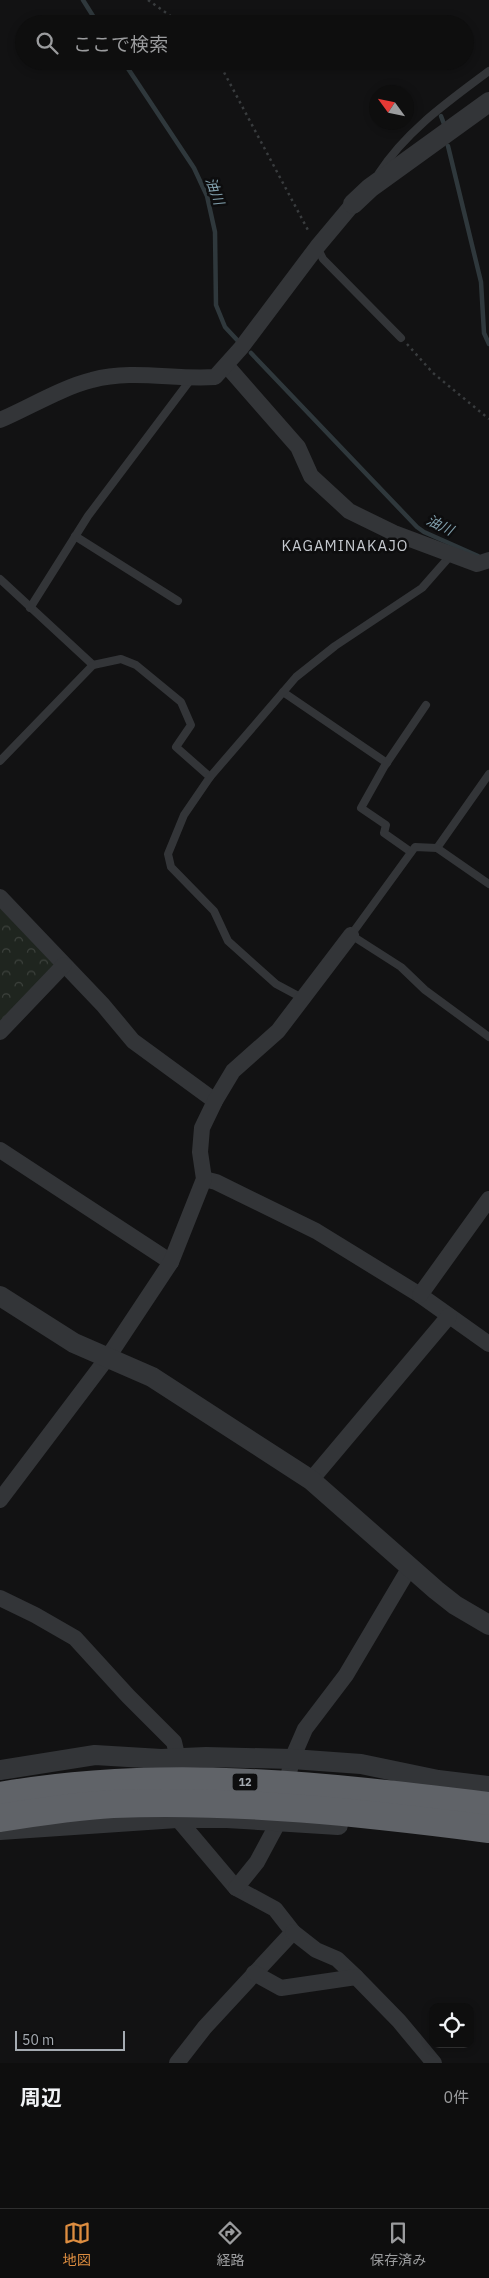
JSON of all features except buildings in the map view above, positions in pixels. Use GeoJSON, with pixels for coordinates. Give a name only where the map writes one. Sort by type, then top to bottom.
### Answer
{"type":"FeatureCollection","features":[{"type":"Feature","properties":{"kind":"highway","name":"12"},"geometry":{"type":"LineString","coordinates":[[0,1796],[111,1782],[187,1780],[258,1782],[331,1788],[489,1806]]}},
{"type":"Feature","properties":{"kind":"highway","name":"12"},"geometry":{"type":"LineString","coordinates":[[0,1818],[112,1804],[190,1803],[328,1810],[489,1829]]}},
{"type":"Feature","properties":{"kind":"street"},"geometry":{"type":"LineString","coordinates":[[2,416],[92,380],[133,375],[191,379],[215,377],[227,366],[317,247],[353,204],[370,188],[489,102]]}},
{"type":"Feature","properties":{"kind":"street"},"geometry":{"type":"LineString","coordinates":[[227,366],[298,447],[311,476],[349,511],[451,555],[478,564],[489,560]]}},
{"type":"Feature","properties":{"kind":"street"},"geometry":{"type":"LineString","coordinates":[[0,897],[103,1005],[133,1041],[215,1101]]}},
{"type":"Feature","properties":{"kind":"street"},"geometry":{"type":"LineString","coordinates":[[0,1500],[108,1357],[170,1262],[204,1179],[200,1152],[202,1128],[233,1071],[278,1031],[351,935]]}},
{"type":"Feature","properties":{"kind":"street"},"geometry":{"type":"LineString","coordinates":[[0,1032],[64,965]]}},
{"type":"Feature","properties":{"kind":"street"},"geometry":{"type":"LineString","coordinates":[[0,1150],[170,1262]]}},
{"type":"Feature","properties":{"kind":"street"},"geometry":{"type":"LineString","coordinates":[[204,1179],[216,1182],[316,1231],[420,1295],[489,1344]]}},
{"type":"Feature","properties":{"kind":"street"},"geometry":{"type":"LineString","coordinates":[[420,1295],[489,1199]]}},
{"type":"Feature","properties":{"kind":"street"},"geometry":{"type":"LineString","coordinates":[[0,1296],[74,1343],[152,1377],[310,1480],[455,1605],[486,1619]]}},
{"type":"Feature","properties":{"kind":"street"},"geometry":{"type":"LineString","coordinates":[[310,1480],[449,1316]]}},
{"type":"Feature","properties":{"kind":"street"},"geometry":{"type":"LineString","coordinates":[[236,1888],[257,1862],[279,1821],[292,1759],[305,1729],[346,1675],[410,1567]]}},
{"type":"Feature","properties":{"kind":"street"},"geometry":{"type":"LineString","coordinates":[[0,1598],[75,1638],[128,1696],[174,1742],[178,1758],[173,1796],[177,1818],[236,1888],[275,1910],[293,1932],[316,1950],[337,1960],[400,2020],[434,2063]]}},
{"type":"Feature","properties":{"kind":"street"},"geometry":{"type":"LineString","coordinates":[[0,1770],[95,1755],[292,1759],[361,1764],[438,1780],[489,1786]]}},
{"type":"Feature","properties":{"kind":"street"},"geometry":{"type":"LineString","coordinates":[[0,1830],[177,1818],[279,1821],[430,1832],[489,1841]]}},
{"type":"Feature","properties":{"kind":"street"},"geometry":{"type":"LineString","coordinates":[[177,2063],[205,2026],[293,1932]]}},
{"type":"Feature","properties":{"kind":"street"},"geometry":{"type":"LineString","coordinates":[[254,1973],[281,1988],[356,1977]]}},
{"type":"Feature","properties":{"kind":"lane"},"geometry":{"type":"LineString","coordinates":[[370,188],[388,161],[420,125],[489,71]]}},
{"type":"Feature","properties":{"kind":"lane"},"geometry":{"type":"LineString","coordinates":[[317,247],[323,258],[401,338]]}},
{"type":"Feature","properties":{"kind":"lane"},"geometry":{"type":"LineString","coordinates":[[30,608],[75,536],[191,379]]}},
{"type":"Feature","properties":{"kind":"lane"},"geometry":{"type":"LineString","coordinates":[[75,536],[178,601]]}},
{"type":"Feature","properties":{"kind":"lane"},"geometry":{"type":"LineString","coordinates":[[304,999],[276,984],[228,941],[214,911],[171,866],[168,854],[184,815],[210,777],[296,677],[336,646],[422,588],[451,555]]}},
{"type":"Feature","properties":{"kind":"lane"},"geometry":{"type":"LineString","coordinates":[[0,579],[93,664]]}},
{"type":"Feature","properties":{"kind":"lane"},"geometry":{"type":"LineString","coordinates":[[0,761],[93,664],[121,660],[136,665],[181,702],[191,725],[176,747],[210,777]]}},
{"type":"Feature","properties":{"kind":"lane"},"geometry":{"type":"LineString","coordinates":[[283,692],[387,763]]}},
{"type":"Feature","properties":{"kind":"lane"},"geometry":{"type":"LineString","coordinates":[[411,852],[384,833],[386,825],[361,808],[387,763],[426,705]]}},
{"type":"Feature","properties":{"kind":"lane"},"geometry":{"type":"LineString","coordinates":[[437,848],[489,774]]}},
{"type":"Feature","properties":{"kind":"lane"},"geometry":{"type":"LineString","coordinates":[[489,884],[437,848],[415,847],[351,935],[402,967],[426,990],[489,1038]]}},
{"type":"Feature","properties":{"kind":"path"},"geometry":{"type":"LineString","coordinates":[[148,0],[169,15]]}},
{"type":"Feature","properties":{"kind":"path"},"geometry":{"type":"LineString","coordinates":[[223,70],[317,247]]}},
{"type":"Feature","properties":{"kind":"path"},"geometry":{"type":"LineString","coordinates":[[401,338],[433,373],[489,419]]}},
{"type":"Feature","properties":{"kind":"green space"},"geometry":{"type":"Polygon","coordinates":[[[0,897],[64,965],[0,1032],[0,897]]]}},
{"type":"Feature","properties":{"kind":"waterway","name":"油川"},"geometry":{"type":"LineString","coordinates":[[83,0],[92,15]]}},
{"type":"Feature","properties":{"kind":"waterway","name":"油川"},"geometry":{"type":"LineString","coordinates":[[129,70],[194,168],[207,196],[215,232],[216,305],[225,327],[239,342]]}},
{"type":"Feature","properties":{"kind":"waterway"},"geometry":{"type":"LineString","coordinates":[[441,116],[444,124]]}},
{"type":"Feature","properties":{"kind":"waterway"},"geometry":{"type":"LineString","coordinates":[[448,146],[481,282],[484,333],[489,344]]}},
{"type":"Feature","properties":{"kind":"waterway","name":"油川"},"geometry":{"type":"LineString","coordinates":[[251,353],[417,527],[424,532],[478,556]]}},
{"type":"Feature","properties":{"kind":"district","name":"KAGAMINAKAJO"},"geometry":{"type":"Point","coordinates":[345,545]}}]}
